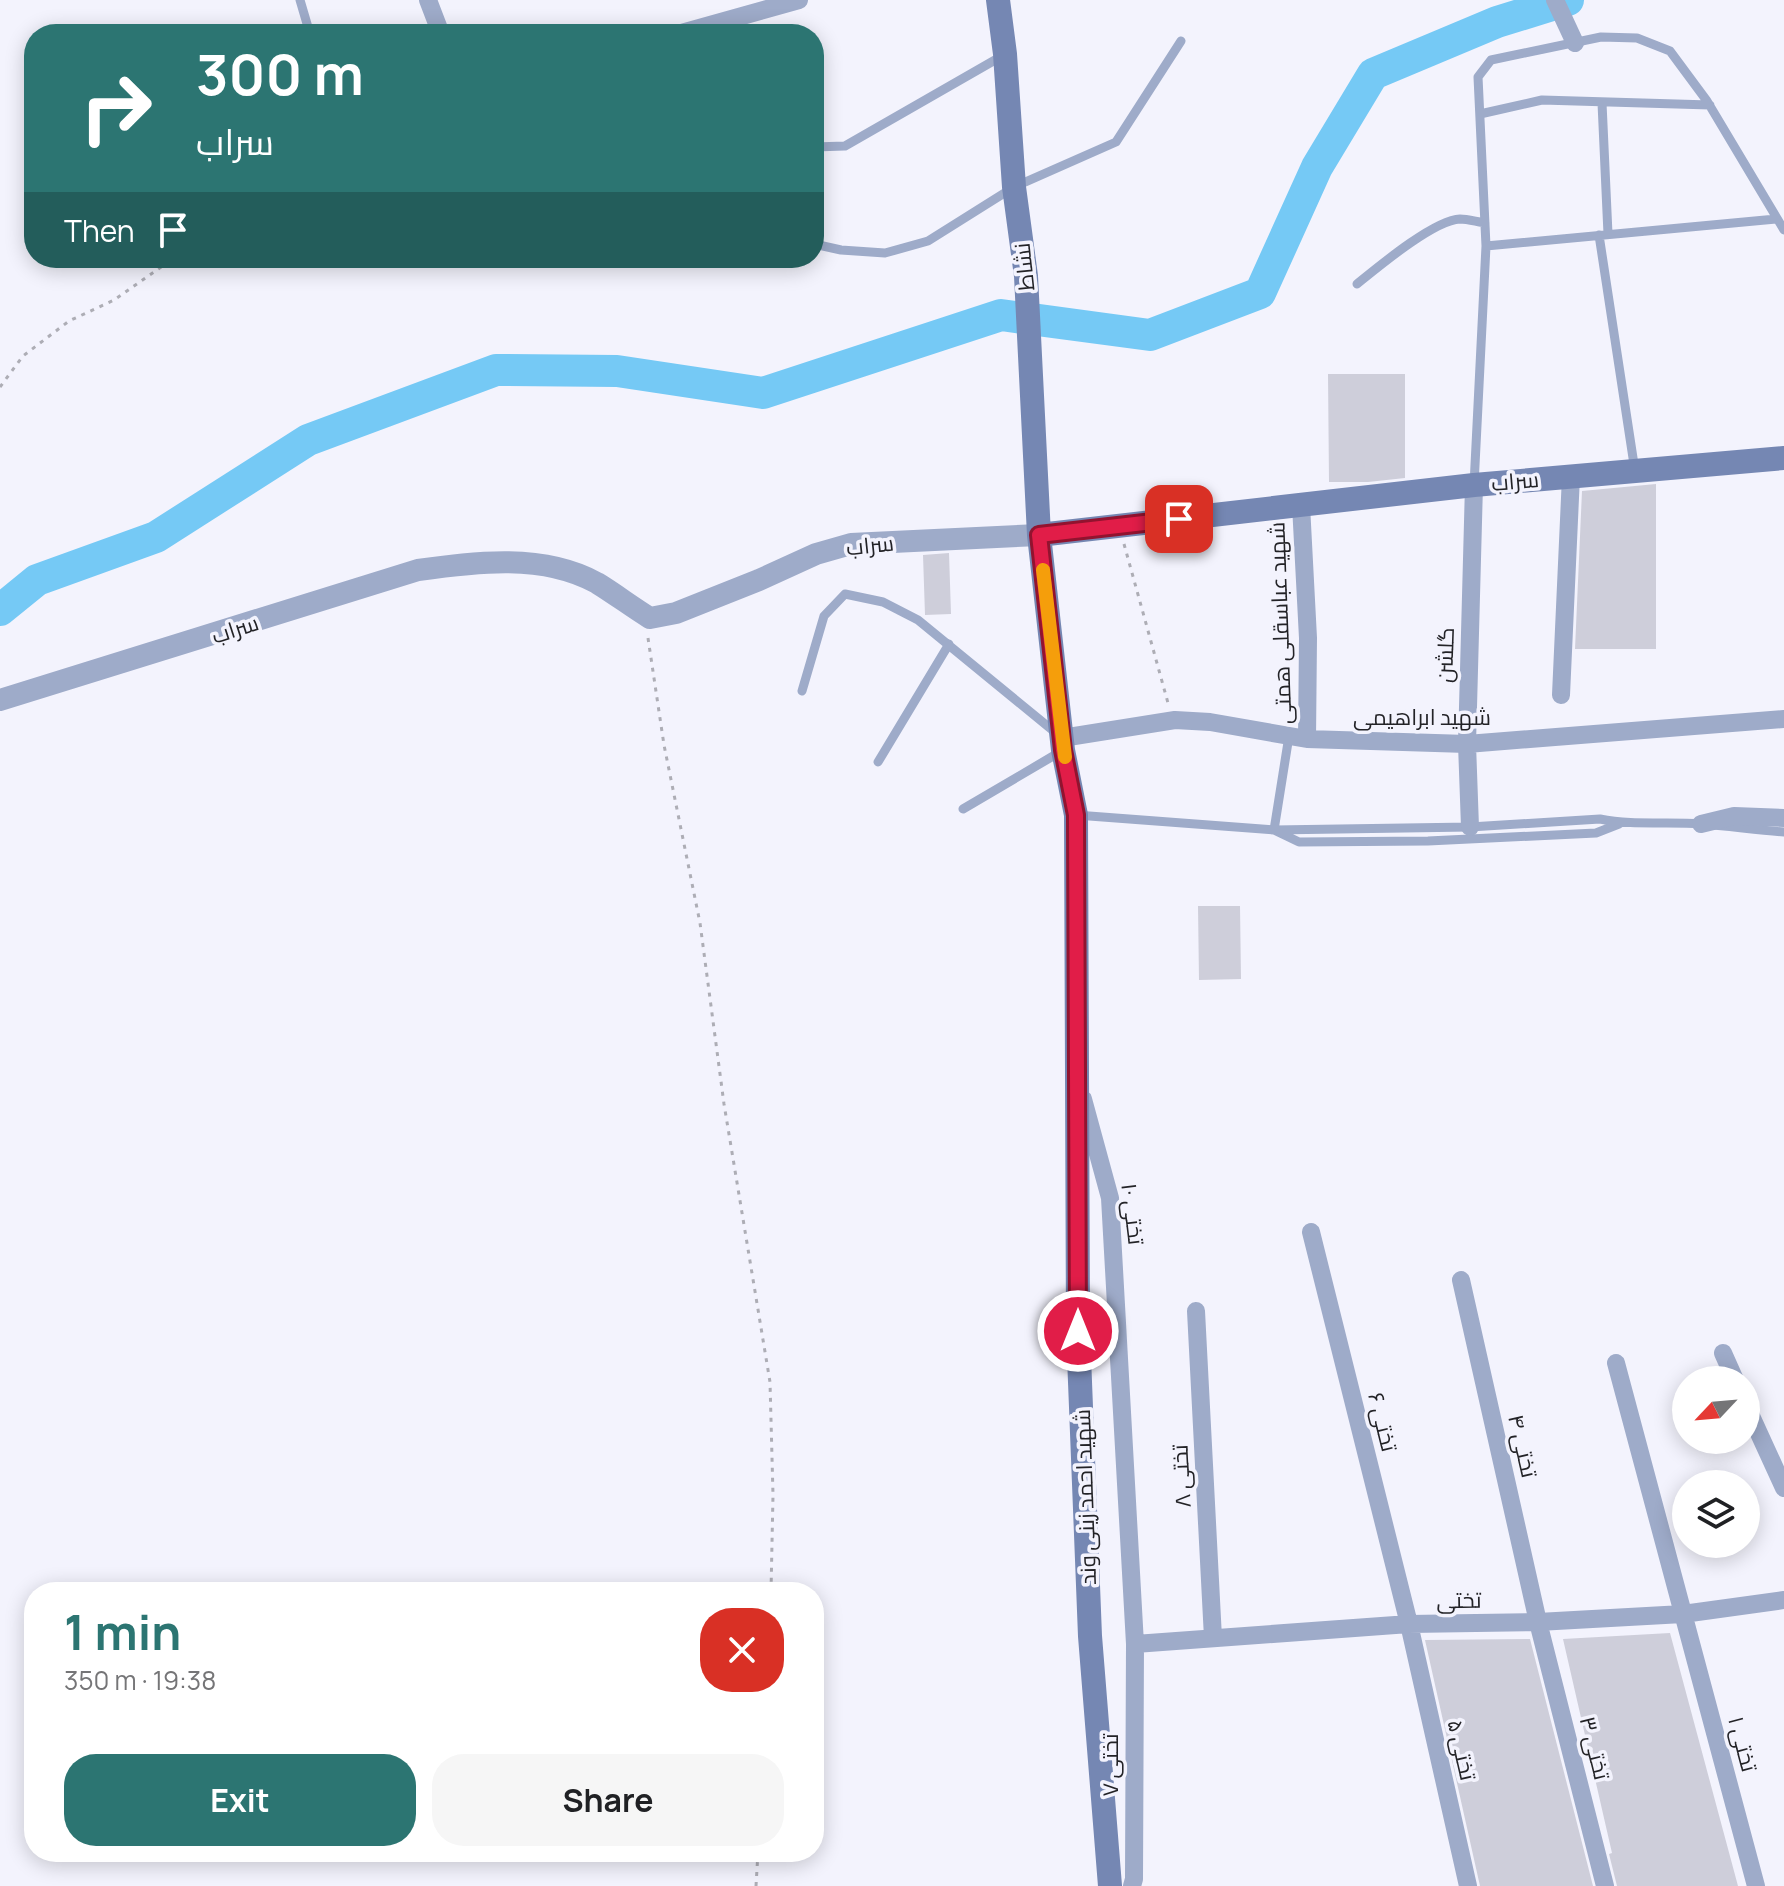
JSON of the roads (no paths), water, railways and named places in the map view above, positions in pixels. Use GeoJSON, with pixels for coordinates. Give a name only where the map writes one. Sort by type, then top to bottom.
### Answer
{"type":"FeatureCollection","features":[{"type":"Feature","properties":{"kind":"main road","name":"نشاط"},"geometry":{"type":"LineString","coordinates":[[998,0],[1014,187],[1026,276],[1039,535]]}},
{"type":"Feature","properties":{"kind":"main road","name":"سراب"},"geometry":{"type":"LineString","coordinates":[[1039,535],[1474,485],[1784,458]]}},
{"type":"Feature","properties":{"kind":"main road","name":"شهید احمد زینی وند"},"geometry":{"type":"LineString","coordinates":[[1039,535],[1062,744],[1076,815],[1078,1331],[1090,1636],[1110,1886]]}},
{"type":"Feature","properties":{"kind":"street"},"geometry":{"type":"LineString","coordinates":[[428,0],[437,24]]}},
{"type":"Feature","properties":{"kind":"street"},"geometry":{"type":"LineString","coordinates":[[710,24],[776,3],[799,0]]}},
{"type":"Feature","properties":{"kind":"street"},"geometry":{"type":"LineString","coordinates":[[1559,8],[1575,43]]}},
{"type":"Feature","properties":{"kind":"street"},"geometry":{"type":"LineString","coordinates":[[1561,695],[1571,476]]}},
{"type":"Feature","properties":{"kind":"street","name":"گلشن"},"geometry":{"type":"LineString","coordinates":[[1470,827],[1467,744],[1474,485]]}},
{"type":"Feature","properties":{"kind":"street","name":"شهید عباسقلی همتی"},"geometry":{"type":"LineString","coordinates":[[1298,738],[1308,638],[1301,505]]}},
{"type":"Feature","properties":{"kind":"street","name":"سراب"},"geometry":{"type":"LineString","coordinates":[[0,700],[418,570],[485,561],[550,567],[595,582],[650,618],[676,613],[816,554],[851,544],[1039,535]]}},
{"type":"Feature","properties":{"kind":"street","name":"شهید ابراهیمی"},"geometry":{"type":"LineString","coordinates":[[1062,744],[1171,721],[1210,722],[1298,738],[1467,744],[1784,719]]}},
{"type":"Feature","properties":{"kind":"street"},"geometry":{"type":"LineString","coordinates":[[1701,824],[1734,816],[1784,818]]}},
{"type":"Feature","properties":{"kind":"street","name":"تختی ۱۰"},"geometry":{"type":"LineString","coordinates":[[1078,1081],[1110,1198],[1135,1644]]}},
{"type":"Feature","properties":{"kind":"street","name":"تختی ۶"},"geometry":{"type":"LineString","coordinates":[[1311,1232],[1409,1624]]}},
{"type":"Feature","properties":{"kind":"street","name":"تختی ۴"},"geometry":{"type":"LineString","coordinates":[[1461,1280],[1538,1622]]}},
{"type":"Feature","properties":{"kind":"street","name":"تختی ۸"},"geometry":{"type":"LineString","coordinates":[[1196,1311],[1213,1638]]}},
{"type":"Feature","properties":{"kind":"street"},"geometry":{"type":"LineString","coordinates":[[1723,1353],[1729,1366]]}},
{"type":"Feature","properties":{"kind":"street","name":"تختی ۱"},"geometry":{"type":"LineString","coordinates":[[1616,1363],[1756,1886]]}},
{"type":"Feature","properties":{"kind":"street"},"geometry":{"type":"LineString","coordinates":[[1760,1436],[1784,1488]]}},
{"type":"Feature","properties":{"kind":"street","name":"تختی"},"geometry":{"type":"LineString","coordinates":[[1135,1644],[1409,1624],[1538,1622],[1683,1614],[1784,1600]]}},
{"type":"Feature","properties":{"kind":"street","name":"تختی ۳"},"geometry":{"type":"LineString","coordinates":[[1538,1622],[1605,1886]]}},
{"type":"Feature","properties":{"kind":"street","name":"تختی ۵"},"geometry":{"type":"LineString","coordinates":[[1409,1624],[1468,1886]]}},
{"type":"Feature","properties":{"kind":"street","name":"تختی ۷"},"geometry":{"type":"LineString","coordinates":[[1132,1886],[1135,1644]]}},
{"type":"Feature","properties":{"kind":"lane"},"geometry":{"type":"LineString","coordinates":[[300,0],[307,24]]}},
{"type":"Feature","properties":{"kind":"lane"},"geometry":{"type":"LineString","coordinates":[[1474,485],[1486,246],[1478,77],[1491,60],[1601,37],[1637,38],[1670,51],[1710,105],[1784,230]]}},
{"type":"Feature","properties":{"kind":"lane"},"geometry":{"type":"LineString","coordinates":[[824,246],[885,253],[928,241],[1014,187],[1116,142],[1181,41]]}},
{"type":"Feature","properties":{"kind":"lane"},"geometry":{"type":"LineString","coordinates":[[824,147],[845,146],[1005,54]]}},
{"type":"Feature","properties":{"kind":"lane"},"geometry":{"type":"LineString","coordinates":[[1480,114],[1542,100],[1710,105]]}},
{"type":"Feature","properties":{"kind":"lane"},"geometry":{"type":"LineString","coordinates":[[1602,103],[1603,235],[1635,471]]}},
{"type":"Feature","properties":{"kind":"lane"},"geometry":{"type":"LineString","coordinates":[[1357,284],[1397,252],[1435,229],[1458,219],[1485,223]]}},
{"type":"Feature","properties":{"kind":"lane"},"geometry":{"type":"LineString","coordinates":[[1486,246],[1776,219]]}},
{"type":"Feature","properties":{"kind":"lane"},"geometry":{"type":"LineString","coordinates":[[802,691],[824,616],[845,594],[883,602],[918,620],[1062,744],[963,809]]}},
{"type":"Feature","properties":{"kind":"lane"},"geometry":{"type":"LineString","coordinates":[[878,762],[949,644]]}},
{"type":"Feature","properties":{"kind":"lane"},"geometry":{"type":"LineString","coordinates":[[1274,830],[1298,738]]}},
{"type":"Feature","properties":{"kind":"lane"},"geometry":{"type":"LineString","coordinates":[[1076,815],[1274,830],[1470,827],[1600,819],[1621,824],[1701,824],[1784,832]]}},
{"type":"Feature","properties":{"kind":"lane"},"geometry":{"type":"LineString","coordinates":[[1274,830],[1299,842],[1428,841],[1596,833],[1621,824]]}},
{"type":"Feature","properties":{"kind":"waterway"},"geometry":{"type":"LineString","coordinates":[[0,610],[37,580],[156,537],[308,440],[496,370],[617,371],[763,393],[1001,315],[1150,335],[1260,293],[1317,167],[1373,74],[1497,22],[1568,0]]}}]}
